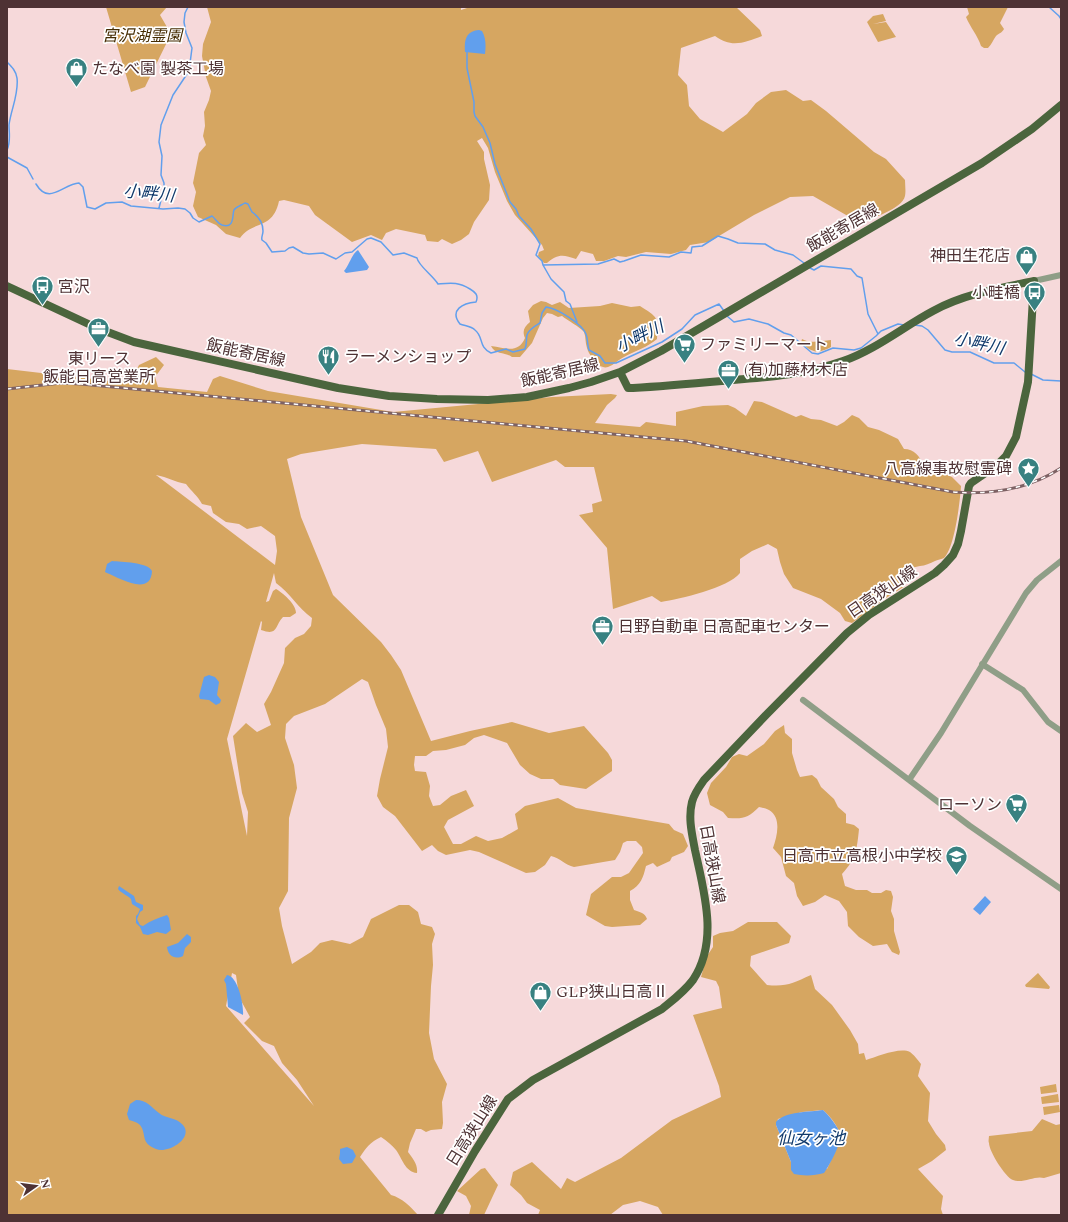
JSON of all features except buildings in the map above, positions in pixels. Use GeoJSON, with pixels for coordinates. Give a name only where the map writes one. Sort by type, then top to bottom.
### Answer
{"type":"FeatureCollection","features":[{"type":"Feature","properties":{"kind":"main road","name":"飯能寄居線"},"geometry":{"type":"LineString","coordinates":[[7,286],[97,328],[134,342],[338,388],[389,396],[437,399],[488,400],[527,397],[569,388],[620,372],[660,351],[982,163],[1032,129],[1061,105]]}},
{"type":"Feature","properties":{"kind":"main road"},"geometry":{"type":"LineString","coordinates":[[620,372],[628,388],[633,388],[792,375],[821,369],[845,361],[863,352],[934,310],[983,292],[1034,281]]}},
{"type":"Feature","properties":{"kind":"main road","name":"日高狭山線"},"geometry":{"type":"LineString","coordinates":[[438,1215],[475,1151],[508,1099],[533,1080],[662,1009],[677,997],[692,981],[702,960],[708,935],[706,904],[691,828],[690,815],[693,800],[704,780],[848,633],[869,615],[935,573],[953,555],[958,544],[969,486],[997,465],[1006,456],[1015,440],[1029,373],[1034,281]]}},
{"type":"Feature","properties":{"kind":"street"},"geometry":{"type":"LineString","coordinates":[[1034,281],[1061,275]]}},
{"type":"Feature","properties":{"kind":"street"},"geometry":{"type":"LineString","coordinates":[[909,780],[941,733],[1026,593],[1037,580],[1061,561]]}},
{"type":"Feature","properties":{"kind":"street"},"geometry":{"type":"LineString","coordinates":[[982,664],[1023,690],[1048,722],[1061,731]]}},
{"type":"Feature","properties":{"kind":"street"},"geometry":{"type":"LineString","coordinates":[[803,700],[970,826],[1061,889]]}},
{"type":"Feature","properties":{"kind":"green space","name":"宮沢湖霊園"},"geometry":{"type":"Polygon","coordinates":[[[106,7],[167,7],[160,15],[171,34],[145,87],[131,92],[106,7]]]}},
{"type":"Feature","properties":{"kind":"green space"},"geometry":{"type":"Polygon","coordinates":[[[207,7],[461,7],[461,10],[470,7],[736,7],[760,30],[762,36],[749,41],[732,43],[721,40],[715,36],[681,48],[678,75],[687,85],[689,106],[700,119],[723,132],[747,114],[756,103],[771,92],[786,90],[803,101],[811,100],[874,152],[886,159],[905,180],[905,196],[903,201],[893,209],[860,223],[813,196],[790,197],[754,215],[709,242],[690,245],[686,250],[671,254],[646,252],[626,257],[618,256],[604,261],[596,261],[593,254],[581,251],[576,259],[567,256],[557,256],[547,263],[544,263],[538,256],[539,252],[544,250],[542,245],[515,215],[507,201],[495,172],[488,148],[482,138],[477,141],[484,152],[484,159],[490,185],[489,200],[474,222],[469,234],[452,244],[442,239],[438,242],[427,241],[425,235],[396,229],[386,233],[382,240],[371,235],[352,242],[315,215],[309,206],[284,200],[279,201],[276,210],[267,221],[245,232],[240,238],[226,234],[216,225],[198,217],[193,206],[196,192],[193,183],[199,153],[206,145],[203,136],[205,126],[204,112],[211,91],[206,77],[202,56],[203,44],[211,22],[207,7]]]}},
{"type":"Feature","properties":{"kind":"green space"},"geometry":{"type":"Polygon","coordinates":[[[967,7],[1008,7],[1000,23],[1004,29],[996,36],[988,48],[981,46],[968,21],[966,17],[969,14],[967,7]]]}},
{"type":"Feature","properties":{"kind":"green space"},"geometry":{"type":"Polygon","coordinates":[[[883,14],[886,21],[873,24],[886,22],[896,37],[878,42],[867,22],[873,16],[883,14]]]}},
{"type":"Feature","properties":{"kind":"green space"},"geometry":{"type":"Polygon","coordinates":[[[541,301],[552,305],[560,302],[569,308],[600,306],[612,303],[631,307],[640,306],[651,313],[656,319],[657,339],[646,347],[622,358],[608,367],[605,367],[598,364],[588,351],[585,334],[582,330],[562,316],[558,317],[547,313],[543,318],[532,343],[520,357],[512,357],[510,355],[495,351],[491,346],[511,349],[522,343],[525,338],[524,329],[530,322],[528,311],[533,305],[541,301]]]}},
{"type":"Feature","properties":{"kind":"green space"},"geometry":{"type":"Polygon","coordinates":[[[802,339],[812,342],[831,340],[831,347],[823,351],[812,351],[801,343],[802,339]]]}},
{"type":"Feature","properties":{"kind":"green space"},"geometry":{"type":"Polygon","coordinates":[[[156,357],[164,365],[155,377],[158,387],[207,392],[213,379],[220,376],[268,391],[393,412],[552,397],[611,394],[617,395],[607,405],[595,423],[640,427],[646,422],[676,426],[676,412],[703,406],[728,405],[746,416],[754,401],[762,402],[796,417],[801,415],[837,426],[852,415],[859,418],[868,427],[879,430],[898,439],[904,449],[911,450],[916,454],[923,465],[952,477],[961,486],[954,534],[948,552],[944,558],[926,565],[914,567],[909,570],[901,579],[905,586],[852,623],[845,621],[840,613],[821,599],[793,588],[784,574],[777,549],[768,544],[752,551],[740,559],[740,573],[734,578],[715,588],[661,602],[652,596],[613,609],[607,548],[579,515],[593,512],[592,504],[602,501],[594,467],[565,467],[556,460],[492,482],[478,451],[444,462],[436,449],[362,444],[301,454],[287,459],[301,517],[333,595],[381,642],[391,655],[401,670],[431,741],[512,722],[549,733],[584,726],[608,753],[612,760],[612,771],[586,789],[560,785],[553,779],[541,779],[530,774],[520,765],[507,743],[484,735],[474,738],[465,745],[446,750],[433,751],[426,756],[415,756],[415,771],[426,772],[430,786],[429,796],[433,806],[440,805],[451,796],[466,790],[474,806],[448,820],[444,827],[453,844],[461,844],[476,836],[488,841],[502,838],[518,829],[515,814],[525,806],[558,798],[576,808],[669,824],[674,830],[683,834],[688,846],[684,852],[672,857],[670,861],[657,867],[653,863],[646,866],[641,881],[630,891],[630,900],[634,910],[644,914],[647,919],[640,925],[605,926],[586,915],[591,894],[612,877],[621,877],[629,873],[643,853],[642,847],[636,841],[627,841],[623,843],[615,860],[574,867],[551,856],[545,865],[535,872],[526,873],[479,852],[470,850],[446,855],[438,851],[432,845],[422,851],[395,816],[383,807],[377,796],[388,747],[386,729],[368,682],[362,679],[325,704],[294,716],[286,724],[285,738],[294,765],[297,788],[289,818],[288,891],[279,908],[292,964],[311,952],[320,943],[332,940],[350,944],[363,937],[371,919],[399,905],[409,905],[418,912],[421,924],[432,927],[435,934],[432,944],[433,965],[429,1033],[434,1059],[447,1084],[442,1102],[442,1129],[426,1132],[421,1129],[416,1129],[408,1152],[416,1164],[417,1173],[410,1170],[404,1164],[396,1150],[381,1137],[374,1141],[360,1157],[391,1195],[406,1203],[418,1215],[7,1215],[7,369],[118,382],[133,377],[139,365],[156,357]],[[156,475],[275,565],[277,551],[275,536],[261,526],[247,529],[239,524],[226,522],[213,513],[211,506],[202,504],[199,498],[186,484],[156,475]],[[274,573],[266,602],[269,601],[273,591],[276,589],[292,603],[296,613],[290,617],[283,617],[275,630],[270,632],[261,630],[261,621],[227,739],[247,836],[248,812],[242,793],[233,736],[246,723],[257,732],[271,725],[264,704],[284,663],[285,648],[295,638],[304,634],[311,626],[312,618],[302,610],[286,591],[276,583],[274,573]],[[232,973],[226,1006],[314,1106],[297,1080],[282,1063],[274,1046],[262,1041],[244,1023],[250,1017],[239,997],[236,975],[232,973]]]}},
{"type":"Feature","properties":{"kind":"green space"},"geometry":{"type":"Polygon","coordinates":[[[784,725],[785,733],[792,739],[792,753],[800,777],[812,775],[817,779],[821,787],[834,799],[838,807],[846,814],[846,823],[854,825],[859,829],[855,853],[847,869],[842,874],[845,886],[856,890],[867,890],[872,893],[881,893],[886,890],[891,891],[893,897],[891,911],[894,919],[894,931],[900,952],[899,955],[892,952],[887,944],[873,946],[859,937],[848,926],[847,912],[839,901],[825,895],[815,902],[803,906],[797,896],[794,883],[786,876],[781,857],[773,848],[777,833],[777,822],[773,813],[765,808],[759,807],[752,814],[745,817],[728,818],[723,812],[710,805],[707,793],[711,783],[726,767],[732,757],[739,754],[747,756],[764,744],[775,731],[784,725]]]}},
{"type":"Feature","properties":{"kind":"green space"},"geometry":{"type":"Polygon","coordinates":[[[748,922],[777,922],[791,936],[789,943],[751,956],[750,966],[767,985],[790,984],[811,975],[815,989],[832,1005],[850,1030],[858,1044],[859,1054],[864,1053],[866,1060],[900,1051],[910,1052],[916,1057],[921,1064],[918,1076],[930,1093],[928,1121],[945,1145],[946,1150],[932,1161],[918,1169],[943,1196],[941,1209],[943,1215],[663,1215],[658,1207],[640,1201],[623,1205],[610,1215],[538,1215],[540,1210],[527,1203],[510,1185],[513,1172],[532,1162],[561,1189],[567,1178],[575,1182],[621,1158],[672,1120],[721,1097],[719,1086],[693,1015],[722,1008],[719,987],[716,981],[701,977],[707,956],[713,947],[713,936],[720,933],[733,931],[748,922]],[[823,1110],[802,1112],[778,1119],[776,1125],[791,1162],[791,1170],[827,1169],[840,1141],[840,1137],[838,1128],[823,1110]]]}},
{"type":"Feature","properties":{"kind":"green space"},"geometry":{"type":"Polygon","coordinates":[[[1038,973],[1050,987],[1049,989],[1026,987],[1025,985],[1038,973]]]}},
{"type":"Feature","properties":{"kind":"green space"},"geometry":{"type":"Polygon","coordinates":[[[1056,1084],[1057,1092],[1041,1094],[1040,1087],[1056,1084]]]}},
{"type":"Feature","properties":{"kind":"green space"},"geometry":{"type":"Polygon","coordinates":[[[1058,1094],[1059,1102],[1042,1104],[1041,1097],[1058,1094]]]}},
{"type":"Feature","properties":{"kind":"green space"},"geometry":{"type":"Polygon","coordinates":[[[1059,1105],[1060,1112],[1044,1115],[1043,1107],[1059,1105]]]}},
{"type":"Feature","properties":{"kind":"green space"},"geometry":{"type":"Polygon","coordinates":[[[1042,1119],[1056,1125],[1061,1124],[1061,1173],[1044,1178],[1040,1177],[1021,1181],[1013,1180],[1006,1174],[994,1157],[990,1147],[989,1136],[1032,1131],[1042,1119]]]}},
{"type":"Feature","properties":{"kind":"green space"},"geometry":{"type":"Polygon","coordinates":[[[485,1168],[498,1185],[484,1215],[469,1215],[471,1206],[466,1196],[457,1191],[481,1169],[485,1168]]]}},
{"type":"Feature","properties":{"kind":"water"},"geometry":{"type":"Polygon","coordinates":[[[479,30],[482,31],[484,36],[486,45],[485,54],[465,52],[467,37],[471,32],[479,30]]]}},
{"type":"Feature","properties":{"kind":"water"},"geometry":{"type":"Polygon","coordinates":[[[358,250],[369,267],[367,270],[346,273],[344,271],[358,250]]]}},
{"type":"Feature","properties":{"kind":"water"},"geometry":{"type":"Polygon","coordinates":[[[112,561],[140,564],[150,568],[152,571],[150,579],[146,583],[134,584],[105,572],[107,564],[112,561]]]}},
{"type":"Feature","properties":{"kind":"water"},"geometry":{"type":"Polygon","coordinates":[[[209,675],[215,677],[219,682],[217,695],[221,700],[220,703],[216,705],[209,700],[200,699],[199,696],[204,677],[209,675]]]}},
{"type":"Feature","properties":{"kind":"water"},"geometry":{"type":"Polygon","coordinates":[[[119,886],[134,896],[136,902],[143,905],[143,910],[140,912],[137,919],[140,925],[143,926],[167,915],[171,930],[166,934],[157,932],[148,935],[143,934],[140,927],[136,923],[136,916],[140,909],[132,904],[131,899],[118,889],[119,886]]]}},
{"type":"Feature","properties":{"kind":"water"},"geometry":{"type":"Polygon","coordinates":[[[985,896],[991,902],[980,915],[973,909],[985,896]]]}},
{"type":"Feature","properties":{"kind":"water"},"geometry":{"type":"Polygon","coordinates":[[[187,934],[191,937],[191,942],[185,948],[183,956],[177,958],[170,955],[167,947],[178,943],[187,934]]]}},
{"type":"Feature","properties":{"kind":"water"},"geometry":{"type":"Polygon","coordinates":[[[227,975],[234,980],[240,992],[243,1015],[228,1007],[226,984],[224,980],[227,975]]]}},
{"type":"Feature","properties":{"kind":"water"},"geometry":{"type":"Polygon","coordinates":[[[136,1100],[146,1103],[162,1115],[180,1122],[185,1130],[185,1135],[182,1140],[173,1147],[167,1149],[161,1150],[151,1147],[146,1141],[140,1125],[129,1120],[127,1114],[130,1104],[136,1100]]]}},
{"type":"Feature","properties":{"kind":"water","name":"仙女ヶ池"},"geometry":{"type":"Polygon","coordinates":[[[823,1110],[833,1121],[840,1133],[839,1142],[835,1153],[824,1173],[816,1175],[794,1174],[791,1170],[791,1162],[776,1122],[780,1118],[791,1114],[823,1110]]]}},
{"type":"Feature","properties":{"kind":"water"},"geometry":{"type":"Polygon","coordinates":[[[347,1147],[353,1150],[356,1156],[352,1163],[343,1164],[339,1159],[340,1149],[347,1147]]]}},
{"type":"Feature","properties":{"kind":"waterway"},"geometry":{"type":"LineString","coordinates":[[159,208],[164,188],[161,175],[162,156],[159,142],[161,125],[173,95],[189,71],[192,48],[186,33],[184,22],[185,13],[188,7]]}},
{"type":"Feature","properties":{"kind":"waterway"},"geometry":{"type":"LineString","coordinates":[[1049,7],[1061,19]]}},
{"type":"Feature","properties":{"kind":"waterway"},"geometry":{"type":"LineString","coordinates":[[467,52],[467,68],[474,102],[475,116],[483,127],[490,143],[495,164],[510,202],[516,209],[519,216],[531,229],[540,244],[536,255],[542,261],[543,265],[598,264],[614,259],[620,262],[641,255],[669,257],[681,252],[691,253],[692,247],[702,246],[718,236],[738,243],[765,244],[775,250],[793,255],[804,263]]}},
{"type":"Feature","properties":{"kind":"waterway"},"geometry":{"type":"LineString","coordinates":[[7,62],[16,73],[17,78],[16,96],[11,113],[7,150]]}},
{"type":"Feature","properties":{"kind":"waterway","name":"小畔川"},"geometry":{"type":"LineString","coordinates":[[7,157],[27,168],[33,179]]}},
{"type":"Feature","properties":{"kind":"waterway","name":"小畔川"},"geometry":{"type":"LineString","coordinates":[[36,184],[41,190],[51,194],[73,184],[79,183],[83,187],[87,207],[95,209],[106,203],[122,202],[131,206],[163,209],[178,208],[185,209],[199,222],[212,216],[220,224],[226,226],[231,223],[234,210],[245,203],[248,204],[252,212],[260,220],[263,228],[262,240],[272,252],[285,251],[293,247],[303,253],[323,253],[336,259],[345,253],[352,252],[367,239],[371,238],[381,242],[393,255],[404,253],[417,258],[420,264],[438,284],[458,284],[472,290],[477,296],[476,302],[466,304],[459,308],[456,315],[457,319],[460,324],[475,330],[478,333],[484,348],[491,353],[506,349],[513,352],[525,349],[527,335],[532,328],[540,323],[542,313],[546,307],[562,313],[580,326],[586,334],[589,350],[600,356],[605,363],[616,363],[662,342],[682,329],[695,315],[719,304],[724,311]]}},
{"type":"Feature","properties":{"kind":"waterway"},"geometry":{"type":"LineString","coordinates":[[543,265],[551,279],[564,292],[566,301],[570,304],[577,322]]}},
{"type":"Feature","properties":{"kind":"waterway"},"geometry":{"type":"LineString","coordinates":[[810,268],[814,270],[821,266],[851,269],[857,276],[862,278],[868,314],[878,334]]}},
{"type":"Feature","properties":{"kind":"waterway","name":"小畔川"},"geometry":{"type":"LineString","coordinates":[[727,316],[734,322],[749,319],[768,324],[784,333],[791,335],[812,353],[818,354],[833,348],[854,350],[861,348],[881,331],[898,324],[904,325]]}},
{"type":"Feature","properties":{"kind":"waterway","name":"小畔川"},"geometry":{"type":"LineString","coordinates":[[914,325],[922,326],[928,330],[945,350],[952,352],[970,352],[994,363],[1014,363],[1025,372]]}},
{"type":"Feature","properties":{"kind":"waterway","name":"小畔川"},"geometry":{"type":"LineString","coordinates":[[1031,374],[1043,380],[1061,381]]}},
{"type":"Feature","properties":{"kind":"railway"},"geometry":{"type":"LineString","coordinates":[[7,389],[61,383],[81,384],[686,441],[953,492],[967,493],[995,491],[1023,486],[1061,468]]}},
{"type":"Feature","properties":{"kind":"place","name":"たなべ園 製茶工場"},"geometry":{"type":"Point","coordinates":[76,88]}},
{"type":"Feature","properties":{"kind":"place","name":"神田生花店"},"geometry":{"type":"Point","coordinates":[1026,276]}},
{"type":"Feature","properties":{"kind":"place","name":"宮沢"},"geometry":{"type":"Point","coordinates":[42,306]}},
{"type":"Feature","properties":{"kind":"place","name":"小畦橋"},"geometry":{"type":"Point","coordinates":[1035,312]}},
{"type":"Feature","properties":{"kind":"place","name":"東リース 飯能日高営業所"},"geometry":{"type":"Point","coordinates":[99,348]}},
{"type":"Feature","properties":{"kind":"place","name":"ファミリーマート"},"geometry":{"type":"Point","coordinates":[685,364]}},
{"type":"Feature","properties":{"kind":"place","name":"ラーメンショップ"},"geometry":{"type":"Point","coordinates":[328,376]}},
{"type":"Feature","properties":{"kind":"place","name":"(有)加藤材木店"},"geometry":{"type":"Point","coordinates":[729,390]}},
{"type":"Feature","properties":{"kind":"place","name":"八高線事故慰霊碑"},"geometry":{"type":"Point","coordinates":[1028,488]}},
{"type":"Feature","properties":{"kind":"place","name":"日野自動車 日高配車センター"},"geometry":{"type":"Point","coordinates":[602,646]}},
{"type":"Feature","properties":{"kind":"place","name":"ローソン"},"geometry":{"type":"Point","coordinates":[1017,824]}},
{"type":"Feature","properties":{"kind":"place","name":"日高市立高根小中学校"},"geometry":{"type":"Point","coordinates":[957,876]}},
{"type":"Feature","properties":{"kind":"place","name":"GLP狭山日高Ⅱ"},"geometry":{"type":"Point","coordinates":[540,1012]}}]}
